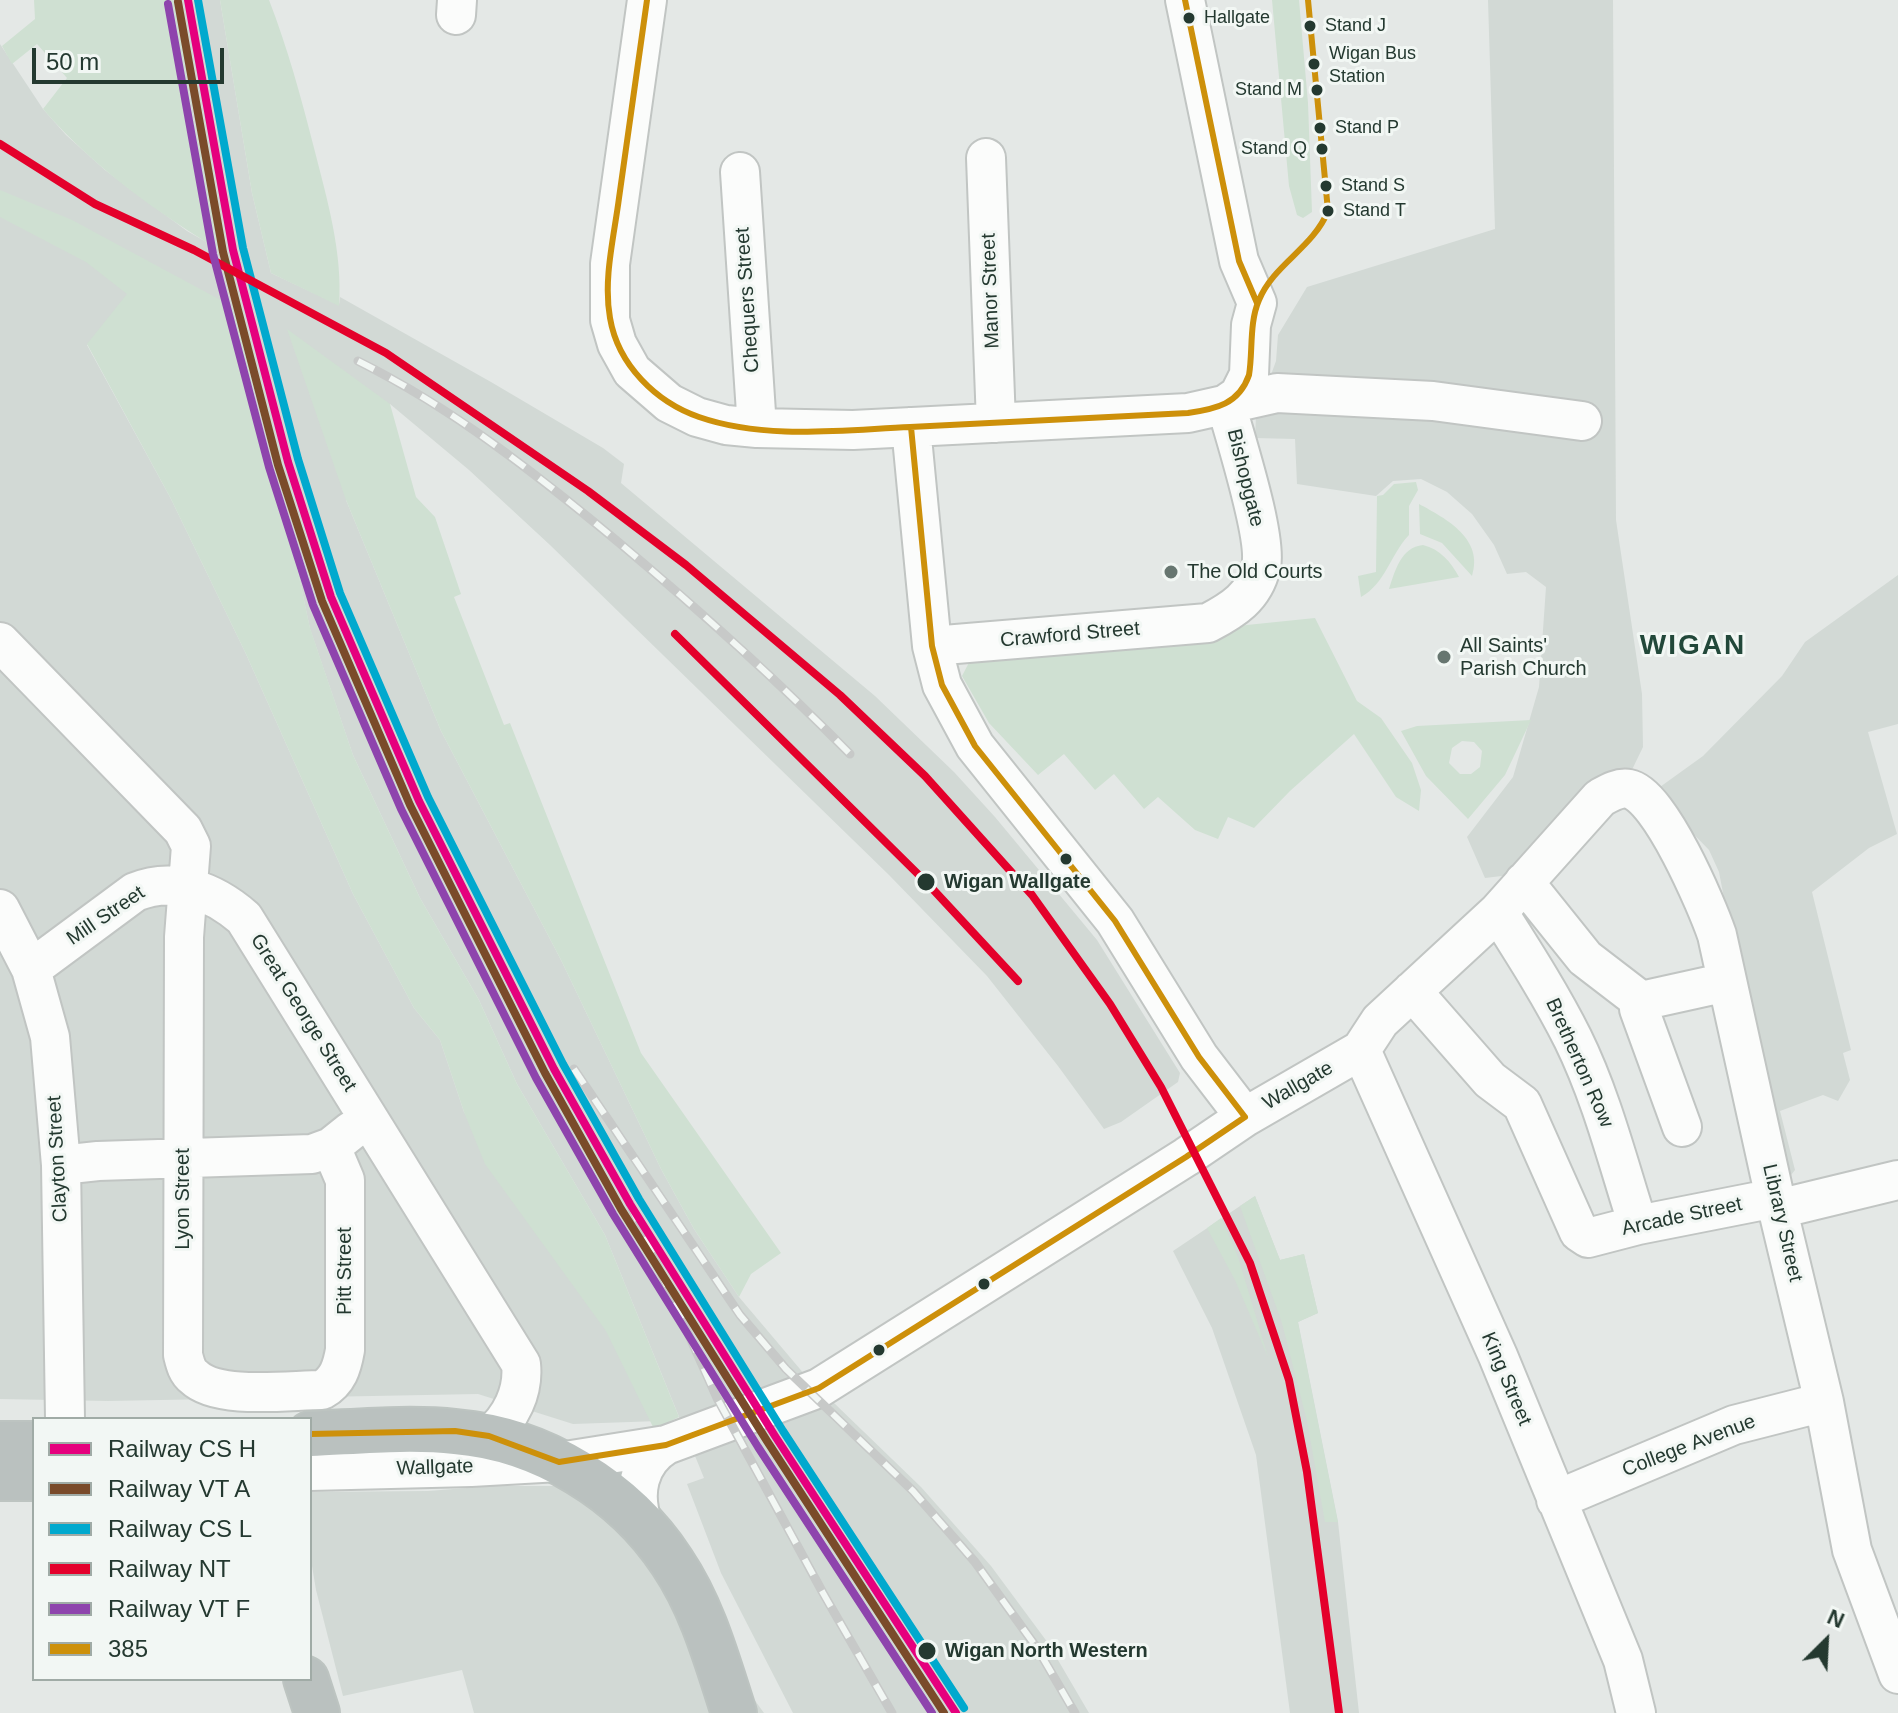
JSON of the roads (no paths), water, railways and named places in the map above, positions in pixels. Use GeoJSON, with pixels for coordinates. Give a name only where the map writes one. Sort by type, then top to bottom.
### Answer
{"type":"FeatureCollection","features":[{"type":"Feature","properties":{"kind":"highway","name":"Wallgate"},"geometry":{"type":"LineString","coordinates":[[312,1434],[429,1431],[489,1436],[559,1462]]}},
{"type":"Feature","properties":{"kind":"highway"},"geometry":{"type":"LineString","coordinates":[[0,1444],[32,1444]]}},
{"type":"Feature","properties":{"kind":"highway"},"geometry":{"type":"LineString","coordinates":[[559,1462],[595,1483],[643,1524],[673,1562],[697,1607],[734,1713]]}},
{"type":"Feature","properties":{"kind":"highway"},"geometry":{"type":"LineString","coordinates":[[0,1478],[32,1478]]}},
{"type":"Feature","properties":{"kind":"highway"},"geometry":{"type":"LineString","coordinates":[[307,1681],[317,1713]]}},
{"type":"Feature","properties":{"kind":"street"},"geometry":{"type":"LineString","coordinates":[[647,0],[610,264],[610,320],[617,344],[632,371],[669,403],[697,417],[726,425],[757,428],[853,430],[1188,413],[1277,393],[1433,401],[1582,421]]}},
{"type":"Feature","properties":{"kind":"street"},"geometry":{"type":"LineString","coordinates":[[1185,0],[1239,261],[1257,303],[1251,325],[1249,375],[1239,395],[1226,404]]}},
{"type":"Feature","properties":{"kind":"street","name":"Manor Street"},"geometry":{"type":"LineString","coordinates":[[986,158],[996,423]]}},
{"type":"Feature","properties":{"kind":"street","name":"Chequers Street"},"geometry":{"type":"LineString","coordinates":[[740,172],[757,428]]}},
{"type":"Feature","properties":{"kind":"street","name":"Bishopgate"},"geometry":{"type":"LineString","coordinates":[[1208,623],[1236,609],[1251,591],[1262,566],[1260,534],[1226,404]]}},
{"type":"Feature","properties":{"kind":"street"},"geometry":{"type":"LineString","coordinates":[[911,427],[932,646],[942,685],[975,746],[1115,921],[1199,1057],[1245,1117]]}},
{"type":"Feature","properties":{"kind":"street","name":"Crawford Street"},"geometry":{"type":"LineString","coordinates":[[932,646],[1208,623]]}},
{"type":"Feature","properties":{"kind":"street"},"geometry":{"type":"LineString","coordinates":[[0,642],[183,830],[191,846],[189,887]]}},
{"type":"Feature","properties":{"kind":"street","name":"Wallgate"},"geometry":{"type":"LineString","coordinates":[[312,1471],[559,1462],[666,1445],[819,1388],[1245,1117],[1361,1050],[1380,1021],[1498,912],[1600,798],[1616,790],[1631,789]]}},
{"type":"Feature","properties":{"kind":"street","name":"Library Street"},"geometry":{"type":"LineString","coordinates":[[1631,789],[1647,802],[1689,866],[1717,935],[1776,1204],[1824,1402],[1852,1550],[1898,1674]]}},
{"type":"Feature","properties":{"kind":"street"},"geometry":{"type":"LineString","coordinates":[[1524,882],[1585,958],[1641,1001],[1727,982]]}},
{"type":"Feature","properties":{"kind":"street","name":"Mill Street"},"geometry":{"type":"LineString","coordinates":[[31,969],[135,892],[150,886],[189,887]]}},
{"type":"Feature","properties":{"kind":"street","name":"Great George Street"},"geometry":{"type":"LineString","coordinates":[[189,887],[228,905],[244,918],[521,1364],[523,1381],[510,1415],[489,1436]]}},
{"type":"Feature","properties":{"kind":"street","name":"Lyon Street"},"geometry":{"type":"LineString","coordinates":[[189,887],[184,937],[183,1355],[192,1377],[221,1390],[322,1390]]}},
{"type":"Feature","properties":{"kind":"street","name":"Clayton Street"},"geometry":{"type":"LineString","coordinates":[[0,909],[31,969],[50,1037],[61,1165],[65,1417]]}},
{"type":"Feature","properties":{"kind":"street","name":"Bretherton Row"},"geometry":{"type":"LineString","coordinates":[[1498,912],[1542,980],[1574,1041],[1608,1127],[1638,1225]]}},
{"type":"Feature","properties":{"kind":"street","name":"Arcade Street"},"geometry":{"type":"LineString","coordinates":[[1412,991],[1490,1080],[1522,1104],[1579,1232],[1588,1238],[1638,1225],[1776,1204],[1898,1180]]}},
{"type":"Feature","properties":{"kind":"street"},"geometry":{"type":"LineString","coordinates":[[1641,1001],[1639,1009],[1682,1127]]}},
{"type":"Feature","properties":{"kind":"street","name":"King Street"},"geometry":{"type":"LineString","coordinates":[[1361,1050],[1498,1356],[1623,1660],[1636,1713]]}},
{"type":"Feature","properties":{"kind":"street"},"geometry":{"type":"LineString","coordinates":[[61,1165],[312,1154],[331,1147],[369,1119]]}},
{"type":"Feature","properties":{"kind":"street","name":"Pitt Street"},"geometry":{"type":"LineString","coordinates":[[322,1390],[338,1376],[345,1350],[345,1180],[331,1147]]}},
{"type":"Feature","properties":{"kind":"street","name":"College Avenue"},"geometry":{"type":"LineString","coordinates":[[1556,1500],[1734,1425],[1824,1402]]}},
{"type":"Feature","properties":{"kind":"street"},"geometry":{"type":"LineString","coordinates":[[643,1524],[637,1509],[636,1493],[651,1455],[666,1445]]}},
{"type":"Feature","properties":{"kind":"railway"},"geometry":{"type":"LineString","coordinates":[[358,361],[461,421],[555,491],[706,618],[850,754]]}},
{"type":"Feature","properties":{"kind":"railway"},"geometry":{"type":"LineString","coordinates":[[574,1069],[740,1315],[786,1369],[913,1491],[975,1562],[1037,1648],[1075,1713]]}},
{"type":"Feature","properties":{"kind":"railway"},"geometry":{"type":"LineString","coordinates":[[630,1204],[717,1398],[892,1713]]}},
{"type":"Feature","properties":{"kind":"rail line","name":"NT"},"geometry":{"type":"LineString","coordinates":[[0,144],[95,204],[194,250],[386,353],[588,491],[686,565],[840,695],[925,776],[1032,895],[1110,1004],[1161,1087],[1250,1263],[1289,1380],[1307,1472],[1339,1713]]}},
{"type":"Feature","properties":{"kind":"rail line","name":"NT"},"geometry":{"type":"LineString","coordinates":[[675,634],[928,884],[1018,981]]}},
{"type":"Feature","properties":{"kind":"place","name":"Hallgate"},"geometry":{"type":"Point","coordinates":[1189,18]}},
{"type":"Feature","properties":{"kind":"place","name":"Stand J"},"geometry":{"type":"Point","coordinates":[1310,26]}},
{"type":"Feature","properties":{"kind":"place","name":"Wigan Bus Station"},"geometry":{"type":"Point","coordinates":[1314,64]}},
{"type":"Feature","properties":{"kind":"place","name":"Stand M"},"geometry":{"type":"Point","coordinates":[1317,90]}},
{"type":"Feature","properties":{"kind":"place","name":"Stand P"},"geometry":{"type":"Point","coordinates":[1320,128]}},
{"type":"Feature","properties":{"kind":"place","name":"Stand Q"},"geometry":{"type":"Point","coordinates":[1322,149]}},
{"type":"Feature","properties":{"kind":"place","name":"Stand S"},"geometry":{"type":"Point","coordinates":[1326,186]}},
{"type":"Feature","properties":{"kind":"place","name":"Stand T"},"geometry":{"type":"Point","coordinates":[1328,211]}},
{"type":"Feature","properties":{"kind":"place","name":"The Old Courts"},"geometry":{"type":"Point","coordinates":[1171,572]}},
{"type":"Feature","properties":{"kind":"place","name":"All Saints' Parish Church"},"geometry":{"type":"Point","coordinates":[1444,657]}},
{"type":"Feature","properties":{"kind":"place","name":"Wigan Wallgate"},"geometry":{"type":"Point","coordinates":[926,882]}},
{"type":"Feature","properties":{"kind":"place","name":"Wigan North Western"},"geometry":{"type":"Point","coordinates":[927,1651]}},
{"type":"Feature","properties":{"kind":"district","name":"WIGAN"},"geometry":{"type":"Point","coordinates":[1693,646]}}]}
